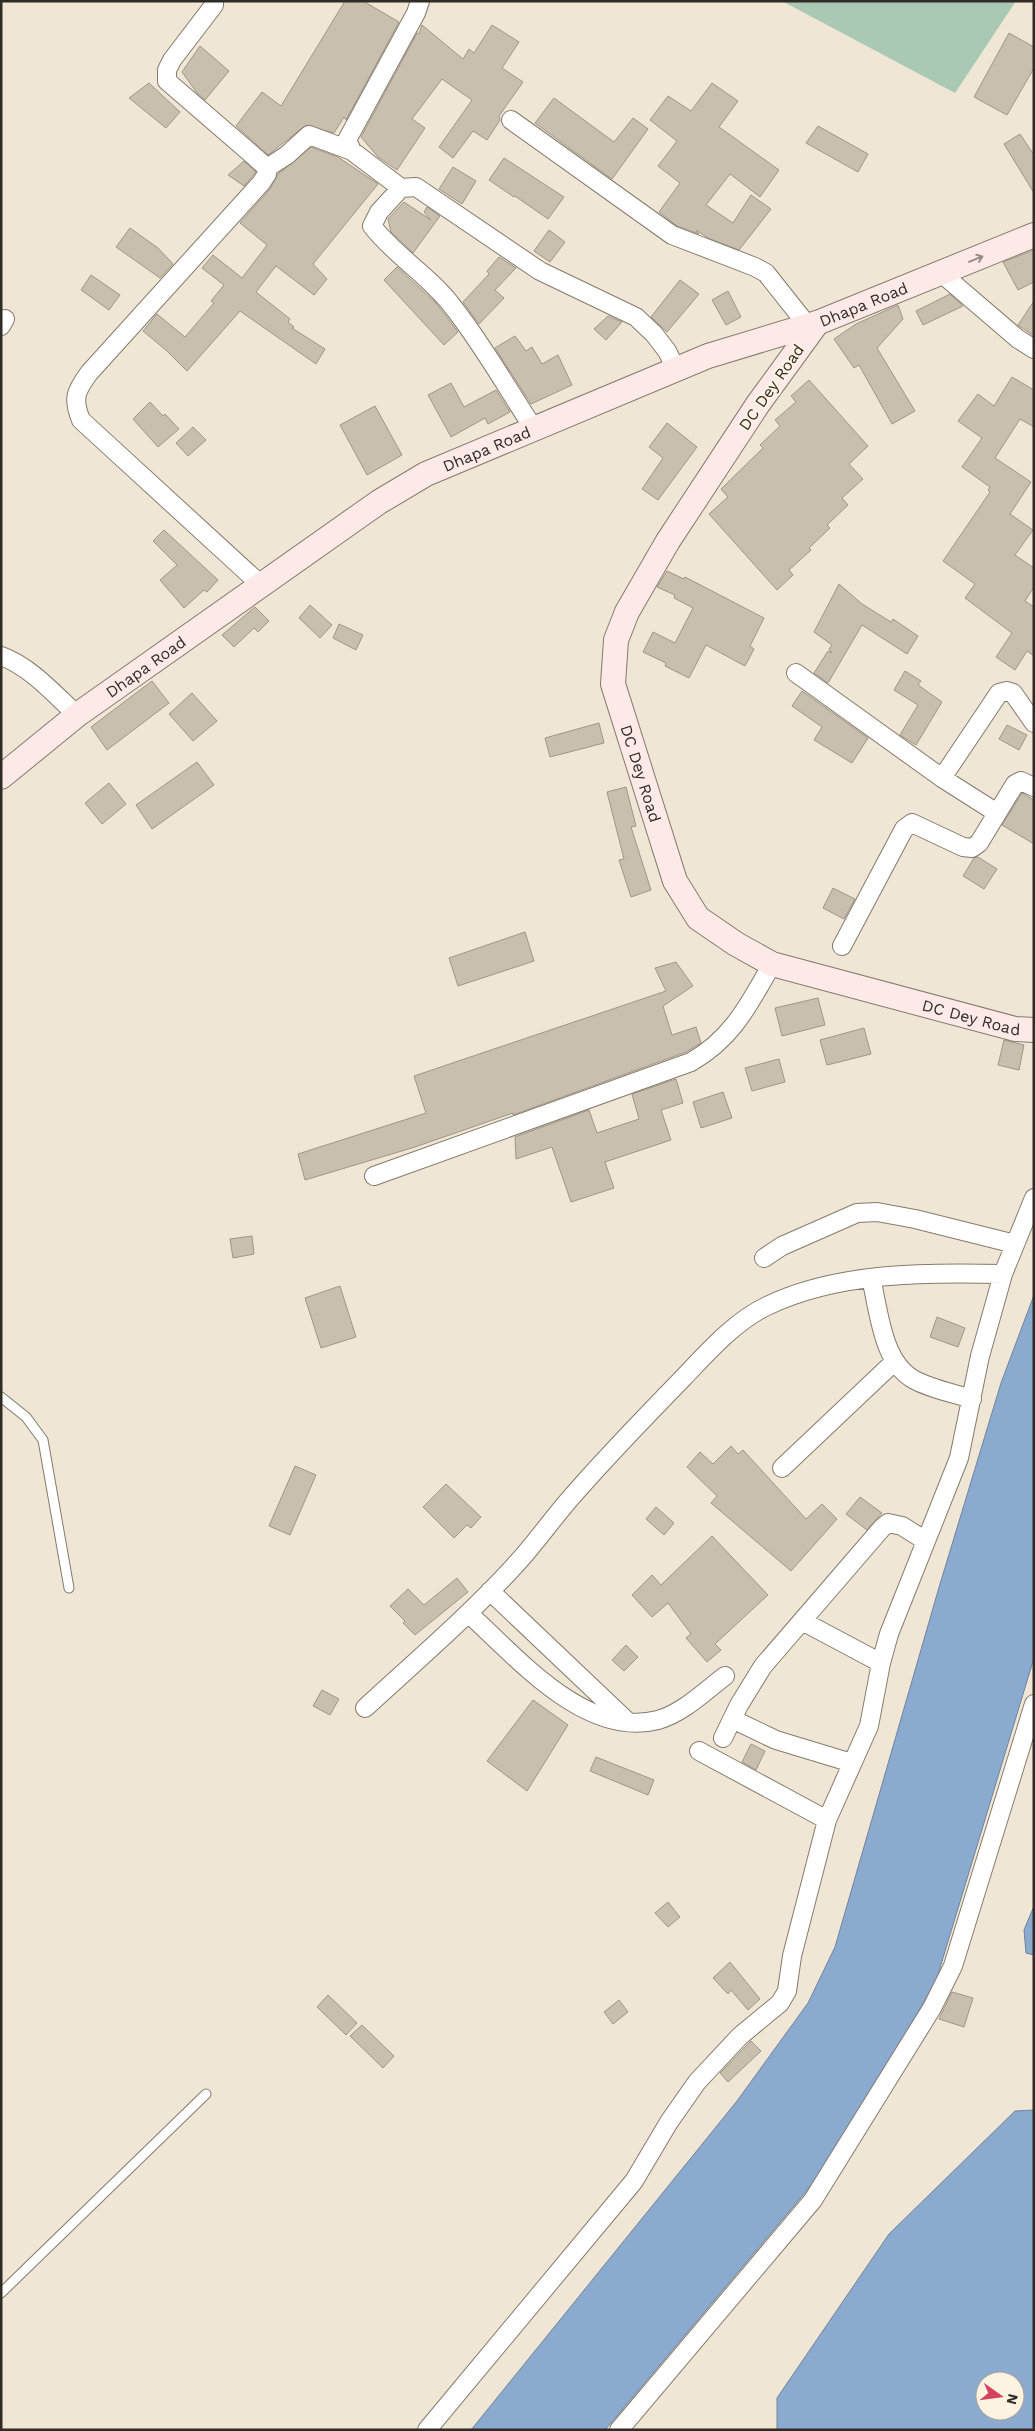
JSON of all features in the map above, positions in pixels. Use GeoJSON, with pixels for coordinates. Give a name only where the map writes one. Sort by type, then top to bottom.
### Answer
{"type":"FeatureCollection","features":[{"type":"Feature","properties":{"kind":"street"},"geometry":{"type":"LineString","coordinates":[[214,1],[210,10],[172,60],[167,70],[168,81],[267,168],[267,174],[90,373],[78,389],[75,406],[81,420],[261,585]]}},
{"type":"Feature","properties":{"kind":"street"},"geometry":{"type":"LineString","coordinates":[[352,152],[347,140],[416,13],[420,1]]}},
{"type":"Feature","properties":{"kind":"street"},"geometry":{"type":"LineString","coordinates":[[511,120],[672,235],[756,267],[766,273],[813,324]]}},
{"type":"Feature","properties":{"kind":"street"},"geometry":{"type":"LineString","coordinates":[[267,168],[287,155],[309,134],[352,152],[401,188],[416,187],[540,270],[636,317],[654,334],[667,351],[676,369]]}},
{"type":"Feature","properties":{"kind":"street"},"geometry":{"type":"LineString","coordinates":[[401,188],[379,212],[372,226],[381,238],[429,280],[453,306],[534,429]]}},
{"type":"Feature","properties":{"kind":"street","name":"Dhapa Road"},"geometry":{"type":"LineString","coordinates":[[1,777],[77,715],[379,502],[426,474],[708,356],[813,324],[1034,236]]}},
{"type":"Feature","properties":{"kind":"street"},"geometry":{"type":"LineString","coordinates":[[941,273],[1018,339],[1034,349]]}},
{"type":"Feature","properties":{"kind":"street","name":"DC Dey Road"},"geometry":{"type":"LineString","coordinates":[[813,324],[663,549],[627,612],[616,640],[613,684],[674,881],[698,918],[736,944],[772,964],[1015,1028],[1034,1030]]}},
{"type":"Feature","properties":{"kind":"street"},"geometry":{"type":"LineString","coordinates":[[1,656],[12,660],[27,670],[77,715]]}},
{"type":"Feature","properties":{"kind":"street"},"geometry":{"type":"LineString","coordinates":[[796,673],[942,778],[997,813]]}},
{"type":"Feature","properties":{"kind":"street"},"geometry":{"type":"LineString","coordinates":[[942,778],[999,693],[1007,691],[1013,693],[1034,722]]}},
{"type":"Feature","properties":{"kind":"street"},"geometry":{"type":"LineString","coordinates":[[842,946],[904,829],[912,822],[963,847],[972,848],[979,843],[1015,784],[1021,781],[1034,786]]}},
{"type":"Feature","properties":{"kind":"street"},"geometry":{"type":"LineString","coordinates":[[374,1176],[691,1062],[710,1051],[725,1038],[744,1014],[772,964]]}},
{"type":"Feature","properties":{"kind":"street"},"geometry":{"type":"LineString","coordinates":[[427,2430],[634,2181],[669,2122],[697,2082],[740,2036],[780,2003],[787,1992],[792,1956],[827,1820],[869,1726],[880,1663],[889,1634],[959,1458],[980,1356],[1003,1274],[1034,1198]]}},
{"type":"Feature","properties":{"kind":"street"},"geometry":{"type":"LineString","coordinates":[[764,1258],[782,1246],[857,1213],[867,1212],[897,1214],[1015,1244]]}},
{"type":"Feature","properties":{"kind":"street"},"geometry":{"type":"LineString","coordinates":[[365,1708],[490,1591],[517,1563],[574,1494],[637,1425],[740,1323],[765,1306],[796,1294],[871,1278],[920,1273],[1003,1274]]}},
{"type":"Feature","properties":{"kind":"street"},"geometry":{"type":"LineString","coordinates":[[871,1278],[887,1346],[894,1362],[914,1379],[972,1399]]}},
{"type":"Feature","properties":{"kind":"street"},"geometry":{"type":"LineString","coordinates":[[782,1468],[894,1362]]}},
{"type":"Feature","properties":{"kind":"street"},"geometry":{"type":"LineString","coordinates":[[723,1738],[763,1666],[888,1523],[902,1526],[926,1541]]}},
{"type":"Feature","properties":{"kind":"street"},"geometry":{"type":"LineString","coordinates":[[490,1591],[628,1722]]}},
{"type":"Feature","properties":{"kind":"street"},"geometry":{"type":"LineString","coordinates":[[468,1612],[556,1692],[588,1712],[628,1722],[637,1723],[660,1720],[681,1709],[725,1676]]}},
{"type":"Feature","properties":{"kind":"street"},"geometry":{"type":"LineString","coordinates":[[802,1621],[880,1663]]}},
{"type":"Feature","properties":{"kind":"street"},"geometry":{"type":"LineString","coordinates":[[619,2430],[813,2200],[932,2008],[953,1966],[1034,1704]]}},
{"type":"Feature","properties":{"kind":"street"},"geometry":{"type":"LineString","coordinates":[[732,1719],[776,1740],[852,1763]]}},
{"type":"Feature","properties":{"kind":"street"},"geometry":{"type":"LineString","coordinates":[[699,1751],[827,1820]]}},
{"type":"Feature","properties":{"kind":"lane"},"geometry":{"type":"LineString","coordinates":[[1,1397],[26,1417],[43,1440],[69,1588]]}},
{"type":"Feature","properties":{"kind":"lane"},"geometry":{"type":"LineString","coordinates":[[1,2293],[206,2094]]}},
{"type":"Feature","properties":{"kind":"green space"},"geometry":{"type":"Polygon","coordinates":[[[782,1],[1016,1],[955,93],[782,1]]]}},
{"type":"Feature","properties":{"kind":"water"},"geometry":{"type":"Polygon","coordinates":[[[1034,1295],[1034,1658],[936,1981],[869,2098],[819,2176],[605,2430],[471,2430],[737,2101],[808,2003],[835,1947],[940,1584],[1001,1383],[1034,1295]]]}},
{"type":"Feature","properties":{"kind":"water"},"geometry":{"type":"Polygon","coordinates":[[[1034,1906],[1034,1955],[1026,1953],[1024,1930],[1034,1906]]]}},
{"type":"Feature","properties":{"kind":"water"},"geometry":{"type":"Polygon","coordinates":[[[1034,2110],[1034,2430],[777,2430],[777,2398],[889,2234],[1015,2111],[1034,2110]]]}},
{"type":"Feature","properties":{"kind":"building"},"geometry":{"type":"Polygon","coordinates":[[[345,1],[363,1],[399,22],[346,120],[344,117],[334,133],[306,125],[268,155],[236,126],[262,92],[281,106],[345,1]]]}},
{"type":"Feature","properties":{"kind":"building"},"geometry":{"type":"Polygon","coordinates":[[[422,25],[463,59],[469,49],[474,53],[492,25],[519,42],[502,68],[523,82],[499,116],[500,120],[487,140],[473,131],[453,158],[439,147],[472,100],[442,79],[412,119],[425,128],[397,170],[378,157],[361,137],[417,33],[419,34],[422,25]]]}},
{"type":"Feature","properties":{"kind":"building"},"geometry":{"type":"Polygon","coordinates":[[[1009,33],[1034,47],[1034,68],[1007,115],[974,97],[1009,33]]]}},
{"type":"Feature","properties":{"kind":"building"},"geometry":{"type":"Polygon","coordinates":[[[200,46],[229,71],[205,100],[197,93],[182,72],[200,46]]]}},
{"type":"Feature","properties":{"kind":"building"},"geometry":{"type":"Polygon","coordinates":[[[149,83],[180,112],[166,128],[129,98],[149,83]]]}},
{"type":"Feature","properties":{"kind":"building"},"geometry":{"type":"Polygon","coordinates":[[[712,83],[738,101],[719,127],[779,170],[760,197],[730,174],[706,205],[733,223],[751,195],[771,209],[739,250],[708,238],[696,230],[699,234],[677,226],[659,212],[680,183],[658,166],[677,141],[650,120],[668,96],[691,111],[712,83]]]}},
{"type":"Feature","properties":{"kind":"building"},"geometry":{"type":"Polygon","coordinates":[[[554,98],[614,142],[633,118],[648,129],[612,179],[535,123],[554,98]]]}},
{"type":"Feature","properties":{"kind":"building"},"geometry":{"type":"Polygon","coordinates":[[[818,126],[868,154],[858,172],[806,143],[818,126]]]}},
{"type":"Feature","properties":{"kind":"building"},"geometry":{"type":"Polygon","coordinates":[[[1020,134],[1034,155],[1034,193],[1004,144],[1020,134]]]}},
{"type":"Feature","properties":{"kind":"building"},"geometry":{"type":"Polygon","coordinates":[[[311,147],[338,157],[378,184],[313,264],[327,279],[314,295],[276,266],[256,292],[290,319],[288,322],[294,327],[292,328],[325,349],[316,364],[240,311],[187,371],[143,331],[157,314],[185,337],[214,303],[211,301],[224,285],[202,268],[213,255],[242,278],[267,245],[240,223],[270,189],[278,174],[311,147]]]}},
{"type":"Feature","properties":{"kind":"building"},"geometry":{"type":"Polygon","coordinates":[[[504,158],[564,197],[548,219],[489,180],[504,158]]]}},
{"type":"Feature","properties":{"kind":"building"},"geometry":{"type":"Polygon","coordinates":[[[244,161],[256,172],[244,186],[228,175],[244,161]]]}},
{"type":"Feature","properties":{"kind":"building"},"geometry":{"type":"Polygon","coordinates":[[[453,167],[476,181],[462,204],[439,189],[453,167]]]}},
{"type":"Feature","properties":{"kind":"building"},"geometry":{"type":"Polygon","coordinates":[[[404,202],[431,220],[424,212],[427,207],[440,216],[413,253],[391,232],[388,219],[404,202]]]}},
{"type":"Feature","properties":{"kind":"building"},"geometry":{"type":"Polygon","coordinates":[[[130,228],[158,248],[173,264],[160,278],[116,247],[130,228]]]}},
{"type":"Feature","properties":{"kind":"building"},"geometry":{"type":"Polygon","coordinates":[[[549,230],[565,242],[550,262],[534,251],[549,230]]]}},
{"type":"Feature","properties":{"kind":"building"},"geometry":{"type":"Polygon","coordinates":[[[1034,250],[1034,282],[1018,290],[1003,262],[1034,250]]]}},
{"type":"Feature","properties":{"kind":"building"},"geometry":{"type":"Polygon","coordinates":[[[499,257],[516,268],[495,290],[504,298],[479,324],[463,302],[489,274],[487,271],[499,257]]]}},
{"type":"Feature","properties":{"kind":"building"},"geometry":{"type":"Polygon","coordinates":[[[397,267],[436,303],[458,332],[444,345],[384,280],[397,267]]]}},
{"type":"Feature","properties":{"kind":"building"},"geometry":{"type":"Polygon","coordinates":[[[91,275],[120,295],[109,310],[81,290],[91,275]]]}},
{"type":"Feature","properties":{"kind":"building"},"geometry":{"type":"Polygon","coordinates":[[[680,280],[699,294],[667,332],[651,317],[680,280]]]}},
{"type":"Feature","properties":{"kind":"building"},"geometry":{"type":"Polygon","coordinates":[[[728,291],[741,317],[726,325],[712,300],[728,291]]]}},
{"type":"Feature","properties":{"kind":"building"},"geometry":{"type":"Polygon","coordinates":[[[950,294],[963,306],[923,325],[916,311],[950,294]]]}},
{"type":"Feature","properties":{"kind":"building"},"geometry":{"type":"Polygon","coordinates":[[[1034,301],[1034,336],[1018,325],[1034,301]]]}},
{"type":"Feature","properties":{"kind":"building"},"geometry":{"type":"Polygon","coordinates":[[[898,305],[903,319],[877,348],[915,411],[892,424],[859,365],[854,368],[834,339],[856,324],[898,305]]]}},
{"type":"Feature","properties":{"kind":"building"},"geometry":{"type":"Polygon","coordinates":[[[608,316],[622,322],[606,340],[594,329],[608,316]]]}},
{"type":"Feature","properties":{"kind":"building"},"geometry":{"type":"Polygon","coordinates":[[[515,336],[526,351],[532,347],[542,364],[558,355],[572,385],[531,404],[495,348],[515,336]]]}},
{"type":"Feature","properties":{"kind":"building"},"geometry":{"type":"Polygon","coordinates":[[[1012,377],[1034,390],[1034,427],[1020,419],[995,458],[1031,482],[1010,514],[1033,530],[1015,555],[1034,568],[1034,587],[1025,601],[1034,607],[1034,656],[1027,651],[1015,670],[996,657],[1012,633],[965,598],[975,584],[943,561],[990,492],[988,490],[990,487],[962,467],[982,438],[958,421],[978,394],[994,406],[1012,377]]]}},
{"type":"Feature","properties":{"kind":"building"},"geometry":{"type":"Polygon","coordinates":[[[809,380],[868,446],[849,464],[863,479],[842,498],[848,505],[827,525],[830,528],[809,548],[811,550],[789,570],[793,575],[777,590],[709,514],[728,497],[721,489],[763,448],[760,445],[780,426],[775,420],[796,402],[791,396],[809,380]]]}},
{"type":"Feature","properties":{"kind":"building"},"geometry":{"type":"Polygon","coordinates":[[[451,383],[464,407],[496,390],[510,412],[488,424],[485,418],[451,437],[428,395],[451,383]]]}},
{"type":"Feature","properties":{"kind":"building"},"geometry":{"type":"Polygon","coordinates":[[[150,402],[179,429],[158,447],[133,419],[150,402]]]}},
{"type":"Feature","properties":{"kind":"building"},"geometry":{"type":"Polygon","coordinates":[[[375,406],[402,455],[367,475],[340,425],[375,406]]]}},
{"type":"Feature","properties":{"kind":"building"},"geometry":{"type":"Polygon","coordinates":[[[667,423],[697,447],[658,500],[642,489],[663,458],[649,447],[667,423]]]}},
{"type":"Feature","properties":{"kind":"building"},"geometry":{"type":"Polygon","coordinates":[[[193,427],[206,440],[188,456],[176,443],[193,427]]]}},
{"type":"Feature","properties":{"kind":"building"},"geometry":{"type":"Polygon","coordinates":[[[164,530],[218,580],[207,592],[204,590],[184,608],[160,580],[177,565],[153,541],[164,530]]]}},
{"type":"Feature","properties":{"kind":"building"},"geometry":{"type":"Polygon","coordinates":[[[667,571],[684,579],[685,577],[764,618],[750,646],[754,649],[745,666],[706,645],[689,678],[665,666],[666,663],[643,652],[653,632],[675,643],[693,608],[674,598],[675,595],[657,587],[667,571]]]}},
{"type":"Feature","properties":{"kind":"building"},"geometry":{"type":"Polygon","coordinates":[[[839,584],[862,604],[891,622],[893,619],[918,636],[907,654],[862,625],[828,683],[814,673],[828,651],[832,653],[829,649],[832,645],[814,632],[839,584]]]}},
{"type":"Feature","properties":{"kind":"building"},"geometry":{"type":"Polygon","coordinates":[[[310,605],[332,625],[320,638],[299,618],[310,605]]]}},
{"type":"Feature","properties":{"kind":"building"},"geometry":{"type":"Polygon","coordinates":[[[255,607],[269,621],[258,632],[254,628],[234,647],[222,635],[255,607]]]}},
{"type":"Feature","properties":{"kind":"building"},"geometry":{"type":"Polygon","coordinates":[[[339,624],[363,635],[356,650],[333,638],[339,624]]]}},
{"type":"Feature","properties":{"kind":"building"},"geometry":{"type":"Polygon","coordinates":[[[905,671],[921,681],[918,685],[942,702],[916,745],[900,735],[918,705],[894,690],[905,671]]]}},
{"type":"Feature","properties":{"kind":"building"},"geometry":{"type":"Polygon","coordinates":[[[152,681],[169,703],[107,750],[91,727],[152,681]]]}},
{"type":"Feature","properties":{"kind":"building"},"geometry":{"type":"Polygon","coordinates":[[[802,691],[868,738],[852,763],[814,740],[822,727],[792,706],[802,691]]]}},
{"type":"Feature","properties":{"kind":"building"},"geometry":{"type":"Polygon","coordinates":[[[192,693],[217,721],[193,741],[169,714],[192,693]]]}},
{"type":"Feature","properties":{"kind":"building"},"geometry":{"type":"Polygon","coordinates":[[[599,723],[604,743],[550,757],[545,738],[599,723]]]}},
{"type":"Feature","properties":{"kind":"building"},"geometry":{"type":"Polygon","coordinates":[[[1007,725],[1027,735],[1019,750],[999,739],[1007,725]]]}},
{"type":"Feature","properties":{"kind":"building"},"geometry":{"type":"Polygon","coordinates":[[[197,762],[214,785],[152,829],[136,805],[197,762]]]}},
{"type":"Feature","properties":{"kind":"building"},"geometry":{"type":"Polygon","coordinates":[[[109,783],[126,804],[102,824],[85,803],[109,783]]]}},
{"type":"Feature","properties":{"kind":"building"},"geometry":{"type":"Polygon","coordinates":[[[626,787],[636,826],[631,827],[651,890],[631,897],[619,860],[624,859],[607,792],[626,787]]]}},
{"type":"Feature","properties":{"kind":"building"},"geometry":{"type":"Polygon","coordinates":[[[1022,793],[1034,800],[1034,844],[1002,825],[1022,793]]]}},
{"type":"Feature","properties":{"kind":"building"},"geometry":{"type":"Polygon","coordinates":[[[978,857],[997,869],[984,889],[963,876],[974,858],[978,857]]]}},
{"type":"Feature","properties":{"kind":"building"},"geometry":{"type":"Polygon","coordinates":[[[833,888],[855,899],[844,919],[823,908],[833,888]]]}},
{"type":"Feature","properties":{"kind":"building"},"geometry":{"type":"Polygon","coordinates":[[[525,932],[534,961],[458,986],[449,958],[525,932]]]}},
{"type":"Feature","properties":{"kind":"building"},"geometry":{"type":"Polygon","coordinates":[[[676,962],[693,986],[663,1006],[672,1035],[696,1027],[701,1043],[686,1052],[513,1115],[513,1113],[415,1147],[305,1180],[298,1154],[426,1113],[414,1076],[666,991],[655,968],[676,962]]]}},
{"type":"Feature","properties":{"kind":"building"},"geometry":{"type":"Polygon","coordinates":[[[818,998],[825,1025],[782,1036],[775,1008],[818,998]]]}},
{"type":"Feature","properties":{"kind":"building"},"geometry":{"type":"Polygon","coordinates":[[[864,1028],[871,1054],[827,1065],[820,1040],[864,1028]]]}},
{"type":"Feature","properties":{"kind":"building"},"geometry":{"type":"Polygon","coordinates":[[[1004,1040],[1024,1045],[1019,1070],[998,1065],[1004,1040]]]}},
{"type":"Feature","properties":{"kind":"building"},"geometry":{"type":"Polygon","coordinates":[[[779,1059],[785,1082],[752,1091],[745,1068],[779,1059]]]}},
{"type":"Feature","properties":{"kind":"building"},"geometry":{"type":"Polygon","coordinates":[[[676,1079],[683,1103],[661,1110],[671,1140],[605,1162],[614,1188],[571,1202],[552,1147],[516,1159],[515,1137],[589,1110],[597,1133],[639,1119],[632,1094],[676,1079]]]}},
{"type":"Feature","properties":{"kind":"building"},"geometry":{"type":"Polygon","coordinates":[[[723,1092],[732,1118],[701,1128],[693,1102],[723,1092]]]}},
{"type":"Feature","properties":{"kind":"building"},"geometry":{"type":"Polygon","coordinates":[[[252,1236],[254,1254],[233,1258],[230,1239],[252,1236]]]}},
{"type":"Feature","properties":{"kind":"building"},"geometry":{"type":"Polygon","coordinates":[[[340,1286],[356,1337],[321,1348],[305,1298],[340,1286]]]}},
{"type":"Feature","properties":{"kind":"building"},"geometry":{"type":"Polygon","coordinates":[[[937,1317],[965,1328],[958,1347],[930,1337],[937,1317]]]}},
{"type":"Feature","properties":{"kind":"building"},"geometry":{"type":"Polygon","coordinates":[[[731,1446],[738,1454],[743,1450],[806,1519],[822,1504],[837,1519],[791,1571],[711,1503],[717,1496],[687,1467],[700,1452],[713,1464],[731,1446]]]}},
{"type":"Feature","properties":{"kind":"building"},"geometry":{"type":"Polygon","coordinates":[[[295,1466],[316,1475],[290,1535],[269,1526],[295,1466]]]}},
{"type":"Feature","properties":{"kind":"building"},"geometry":{"type":"Polygon","coordinates":[[[446,1484],[481,1517],[471,1528],[467,1525],[454,1538],[423,1507],[446,1484]]]}},
{"type":"Feature","properties":{"kind":"building"},"geometry":{"type":"Polygon","coordinates":[[[860,1497],[882,1513],[867,1530],[846,1514],[860,1497]]]}},
{"type":"Feature","properties":{"kind":"building"},"geometry":{"type":"Polygon","coordinates":[[[656,1507],[674,1523],[664,1535],[646,1519],[656,1507]]]}},
{"type":"Feature","properties":{"kind":"building"},"geometry":{"type":"Polygon","coordinates":[[[712,1536],[768,1595],[715,1644],[721,1650],[707,1662],[686,1638],[691,1634],[668,1603],[652,1617],[632,1595],[652,1575],[661,1585],[712,1536]]]}},
{"type":"Feature","properties":{"kind":"building"},"geometry":{"type":"Polygon","coordinates":[[[457,1578],[468,1592],[415,1635],[403,1623],[405,1621],[390,1606],[408,1589],[424,1605],[457,1578]]]}},
{"type":"Feature","properties":{"kind":"building"},"geometry":{"type":"Polygon","coordinates":[[[626,1645],[638,1657],[624,1671],[612,1660],[626,1645]]]}},
{"type":"Feature","properties":{"kind":"building"},"geometry":{"type":"Polygon","coordinates":[[[322,1690],[339,1699],[330,1715],[313,1706],[322,1690]]]}},
{"type":"Feature","properties":{"kind":"building"},"geometry":{"type":"Polygon","coordinates":[[[533,1700],[568,1725],[527,1791],[487,1761],[533,1700]]]}},
{"type":"Feature","properties":{"kind":"building"},"geometry":{"type":"Polygon","coordinates":[[[751,1744],[765,1751],[756,1770],[742,1762],[751,1744]]]}},
{"type":"Feature","properties":{"kind":"building"},"geometry":{"type":"Polygon","coordinates":[[[596,1757],[654,1780],[648,1795],[590,1771],[596,1757]]]}},
{"type":"Feature","properties":{"kind":"building"},"geometry":{"type":"Polygon","coordinates":[[[668,1902],[680,1917],[668,1927],[655,1913],[668,1902]]]}},
{"type":"Feature","properties":{"kind":"building"},"geometry":{"type":"Polygon","coordinates":[[[730,1962],[760,1999],[748,2010],[731,1990],[728,1994],[713,1978],[730,1962]]]}},
{"type":"Feature","properties":{"kind":"building"},"geometry":{"type":"Polygon","coordinates":[[[952,1992],[973,1998],[964,2027],[939,2019],[952,1992]]]}},
{"type":"Feature","properties":{"kind":"building"},"geometry":{"type":"Polygon","coordinates":[[[328,1995],[357,2023],[346,2035],[317,2007],[328,1995]]]}},
{"type":"Feature","properties":{"kind":"building"},"geometry":{"type":"Polygon","coordinates":[[[619,2000],[628,2012],[613,2024],[604,2012],[619,2000]]]}},
{"type":"Feature","properties":{"kind":"building"},"geometry":{"type":"Polygon","coordinates":[[[362,2025],[394,2056],[383,2068],[350,2036],[362,2025]]]}},
{"type":"Feature","properties":{"kind":"building"},"geometry":{"type":"Polygon","coordinates":[[[751,2041],[761,2051],[728,2082],[720,2073],[751,2041]]]}}]}
